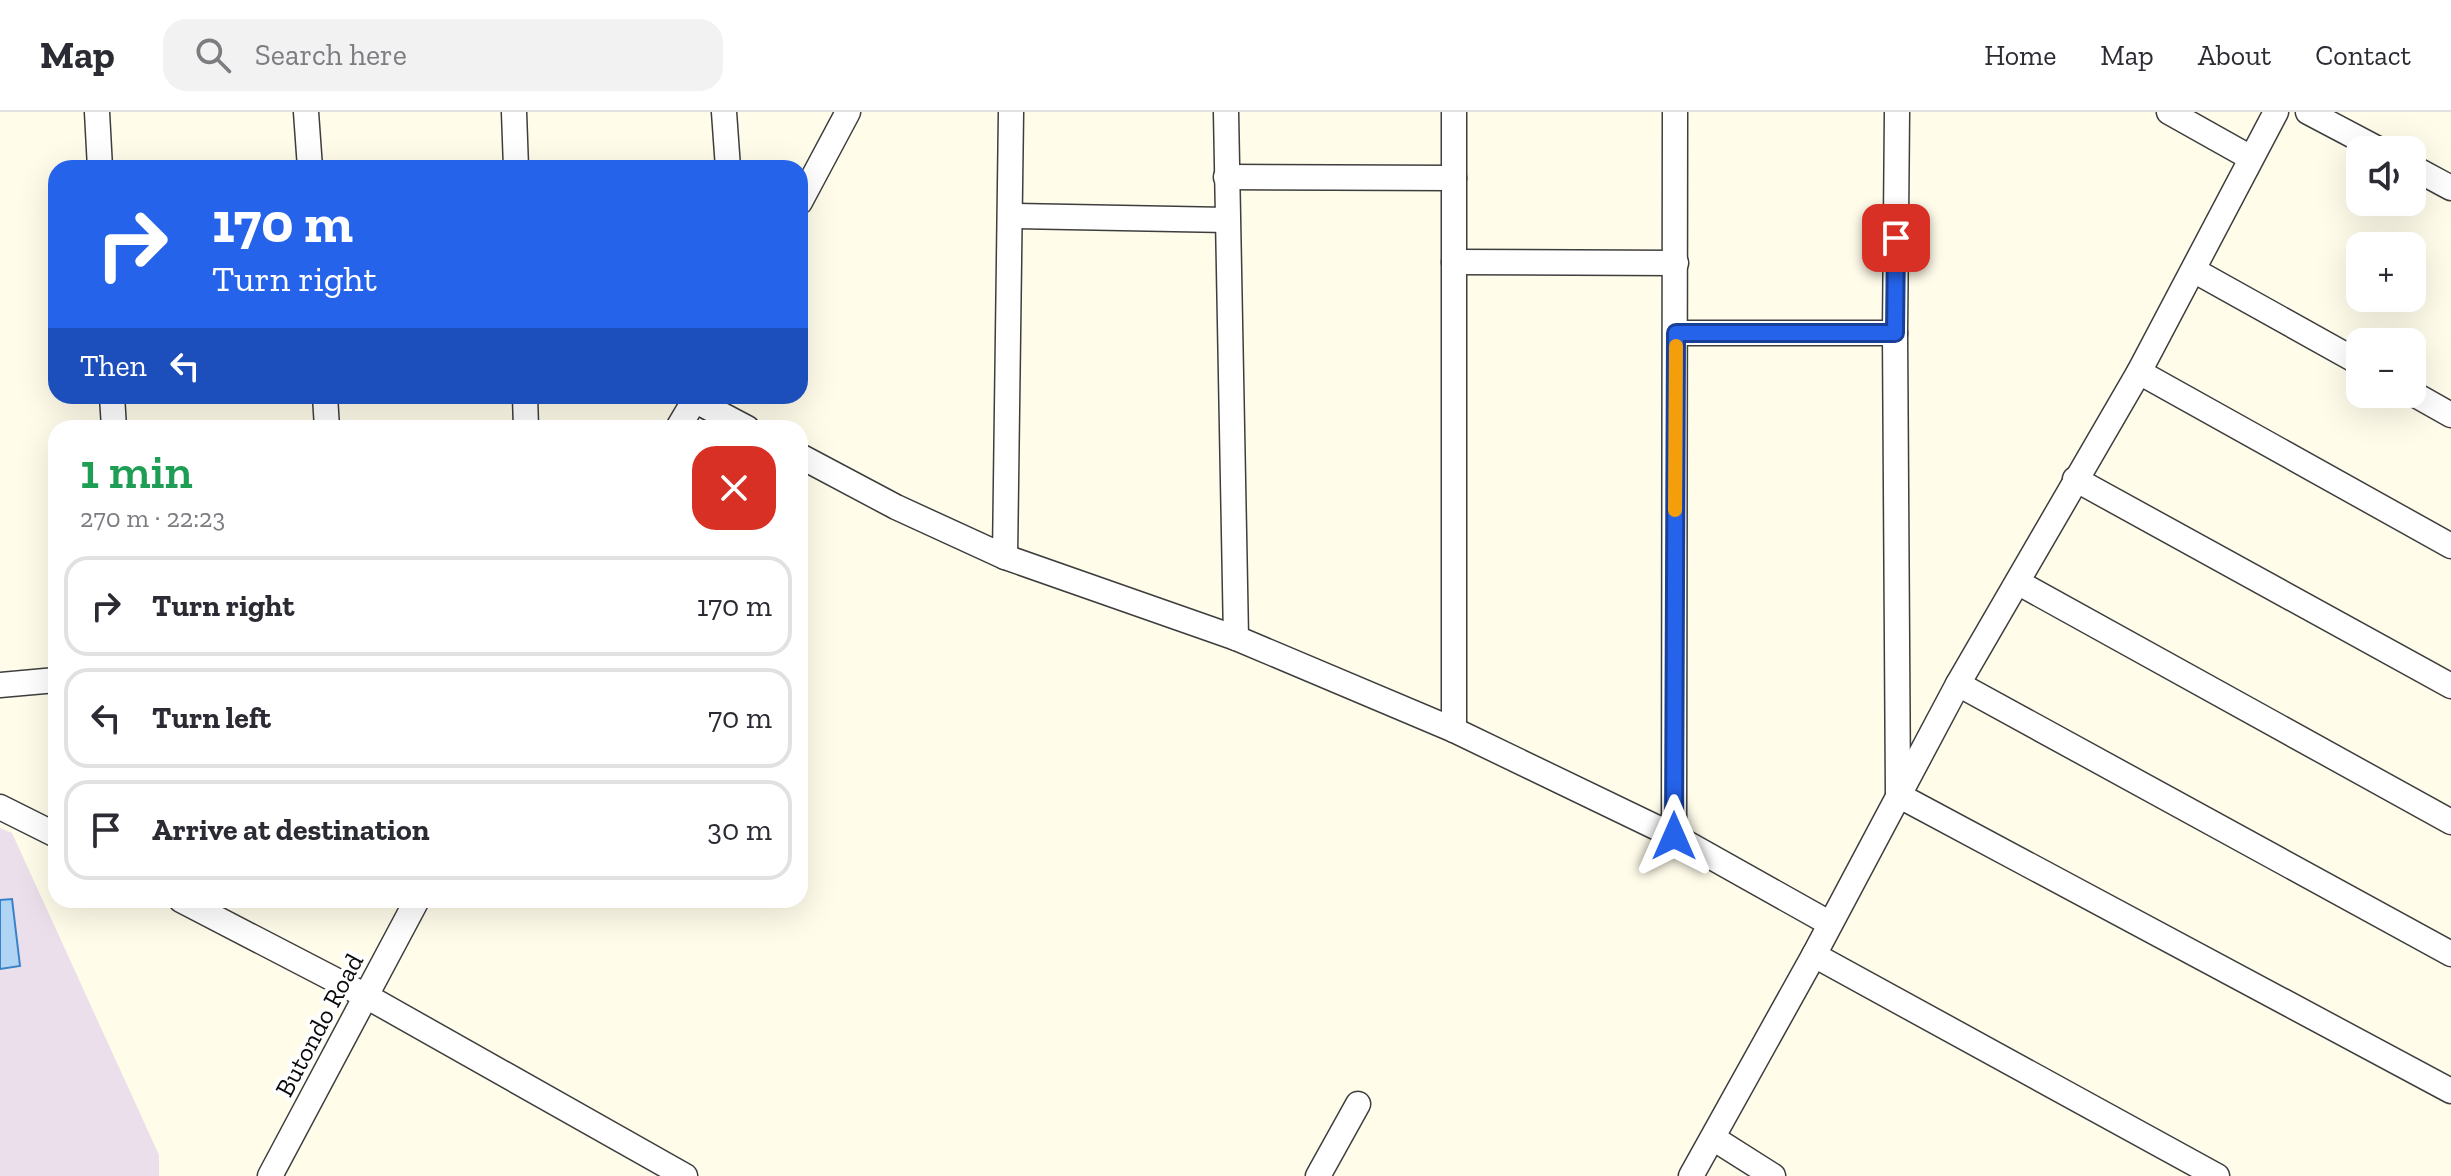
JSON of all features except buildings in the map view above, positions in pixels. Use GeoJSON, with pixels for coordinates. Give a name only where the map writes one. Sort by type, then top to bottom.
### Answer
{"type":"FeatureCollection","features":[{"type":"Feature","properties":{"kind":"street"},"geometry":{"type":"LineString","coordinates":[[97,112],[100,160]]}},
{"type":"Feature","properties":{"kind":"street"},"geometry":{"type":"LineString","coordinates":[[306,112],[309,160]]}},
{"type":"Feature","properties":{"kind":"street"},"geometry":{"type":"LineString","coordinates":[[514,112],[516,160]]}},
{"type":"Feature","properties":{"kind":"street"},"geometry":{"type":"LineString","coordinates":[[724,112],[727,160]]}},
{"type":"Feature","properties":{"kind":"street"},"geometry":{"type":"LineString","coordinates":[[808,187],[848,112]]}},
{"type":"Feature","properties":{"kind":"street"},"geometry":{"type":"LineString","coordinates":[[1005,557],[1011,112]]}},
{"type":"Feature","properties":{"kind":"street"},"geometry":{"type":"LineString","coordinates":[[1226,112],[1236,638]]}},
{"type":"Feature","properties":{"kind":"street"},"geometry":{"type":"LineString","coordinates":[[1454,112],[1454,730]]}},
{"type":"Feature","properties":{"kind":"street"},"geometry":{"type":"LineString","coordinates":[[1674,836],[1675,112]]}},
{"type":"Feature","properties":{"kind":"street"},"geometry":{"type":"LineString","coordinates":[[1897,112],[1898,795]]}},
{"type":"Feature","properties":{"kind":"street"},"geometry":{"type":"LineString","coordinates":[[2169,112],[2251,158]]}},
{"type":"Feature","properties":{"kind":"street"},"geometry":{"type":"LineString","coordinates":[[1691,1176],[1814,955],[1958,684],[2019,583],[2195,271],[2276,112]]}},
{"type":"Feature","properties":{"kind":"street"},"geometry":{"type":"LineString","coordinates":[[2308,112],[2353,136]]}},
{"type":"Feature","properties":{"kind":"street"},"geometry":{"type":"LineString","coordinates":[[2426,175],[2451,188]]}},
{"type":"Feature","properties":{"kind":"street"},"geometry":{"type":"LineString","coordinates":[[1226,177],[1454,178]]}},
{"type":"Feature","properties":{"kind":"street"},"geometry":{"type":"LineString","coordinates":[[1011,216],[1227,220]]}},
{"type":"Feature","properties":{"kind":"street"},"geometry":{"type":"LineString","coordinates":[[1454,262],[1676,263]]}},
{"type":"Feature","properties":{"kind":"street"},"geometry":{"type":"LineString","coordinates":[[2195,271],[2346,355]]}},
{"type":"Feature","properties":{"kind":"street"},"geometry":{"type":"LineString","coordinates":[[1676,333],[1895,333]]}},
{"type":"Feature","properties":{"kind":"street"},"geometry":{"type":"LineString","coordinates":[[2139,372],[2451,546]]}},
{"type":"Feature","properties":{"kind":"street"},"geometry":{"type":"LineString","coordinates":[[2426,401],[2451,415]]}},
{"type":"Feature","properties":{"kind":"street"},"geometry":{"type":"LineString","coordinates":[[706,404],[733,420]]}},
{"type":"Feature","properties":{"kind":"street"},"geometry":{"type":"LineString","coordinates":[[808,460],[896,507],[1005,557],[1236,638],[1454,730],[1674,836],[1829,923]]}},
{"type":"Feature","properties":{"kind":"street"},"geometry":{"type":"LineString","coordinates":[[2075,479],[2451,686]]}},
{"type":"Feature","properties":{"kind":"street"},"geometry":{"type":"LineString","coordinates":[[2019,583],[2451,822]]}},
{"type":"Feature","properties":{"kind":"street"},"geometry":{"type":"LineString","coordinates":[[0,685],[48,681]]}},
{"type":"Feature","properties":{"kind":"street"},"geometry":{"type":"LineString","coordinates":[[1958,684],[2451,954]]}},
{"type":"Feature","properties":{"kind":"street"},"geometry":{"type":"LineString","coordinates":[[1898,795],[2451,1091]]}},
{"type":"Feature","properties":{"kind":"street"},"geometry":{"type":"LineString","coordinates":[[0,807],[48,831]]}},
{"type":"Feature","properties":{"kind":"street"},"geometry":{"type":"LineString","coordinates":[[196,908],[366,996],[685,1176]]}},
{"type":"Feature","properties":{"kind":"street","name":"Butondo Road"},"geometry":{"type":"LineString","coordinates":[[270,1176],[413,908]]}},
{"type":"Feature","properties":{"kind":"street"},"geometry":{"type":"LineString","coordinates":[[1814,955],[2217,1176]]}},
{"type":"Feature","properties":{"kind":"street"},"geometry":{"type":"LineString","coordinates":[[1318,1176],[1358,1104]]}},
{"type":"Feature","properties":{"kind":"street"},"geometry":{"type":"LineString","coordinates":[[1713,1138],[1773,1176]]}},
{"type":"Feature","properties":{"kind":"shaded area"},"geometry":{"type":"Polygon","coordinates":[[[0,828],[12,833],[159,1155],[159,1176],[0,1176],[0,828]]]}},
{"type":"Feature","properties":{"kind":"water"},"geometry":{"type":"Polygon","coordinates":[[[12,899],[20,966],[0,969],[0,900],[12,899]]]}},
{"type":"Feature","properties":{"kind":"slow traffic"},"geometry":{"type":"LineString","coordinates":[[1675,510],[1676,346]]}},
{"type":"Feature","properties":{"kind":"route"},"geometry":{"type":"LineString","coordinates":[[1674,836],[1676,333],[1895,333],[1896,238]]}}]}
